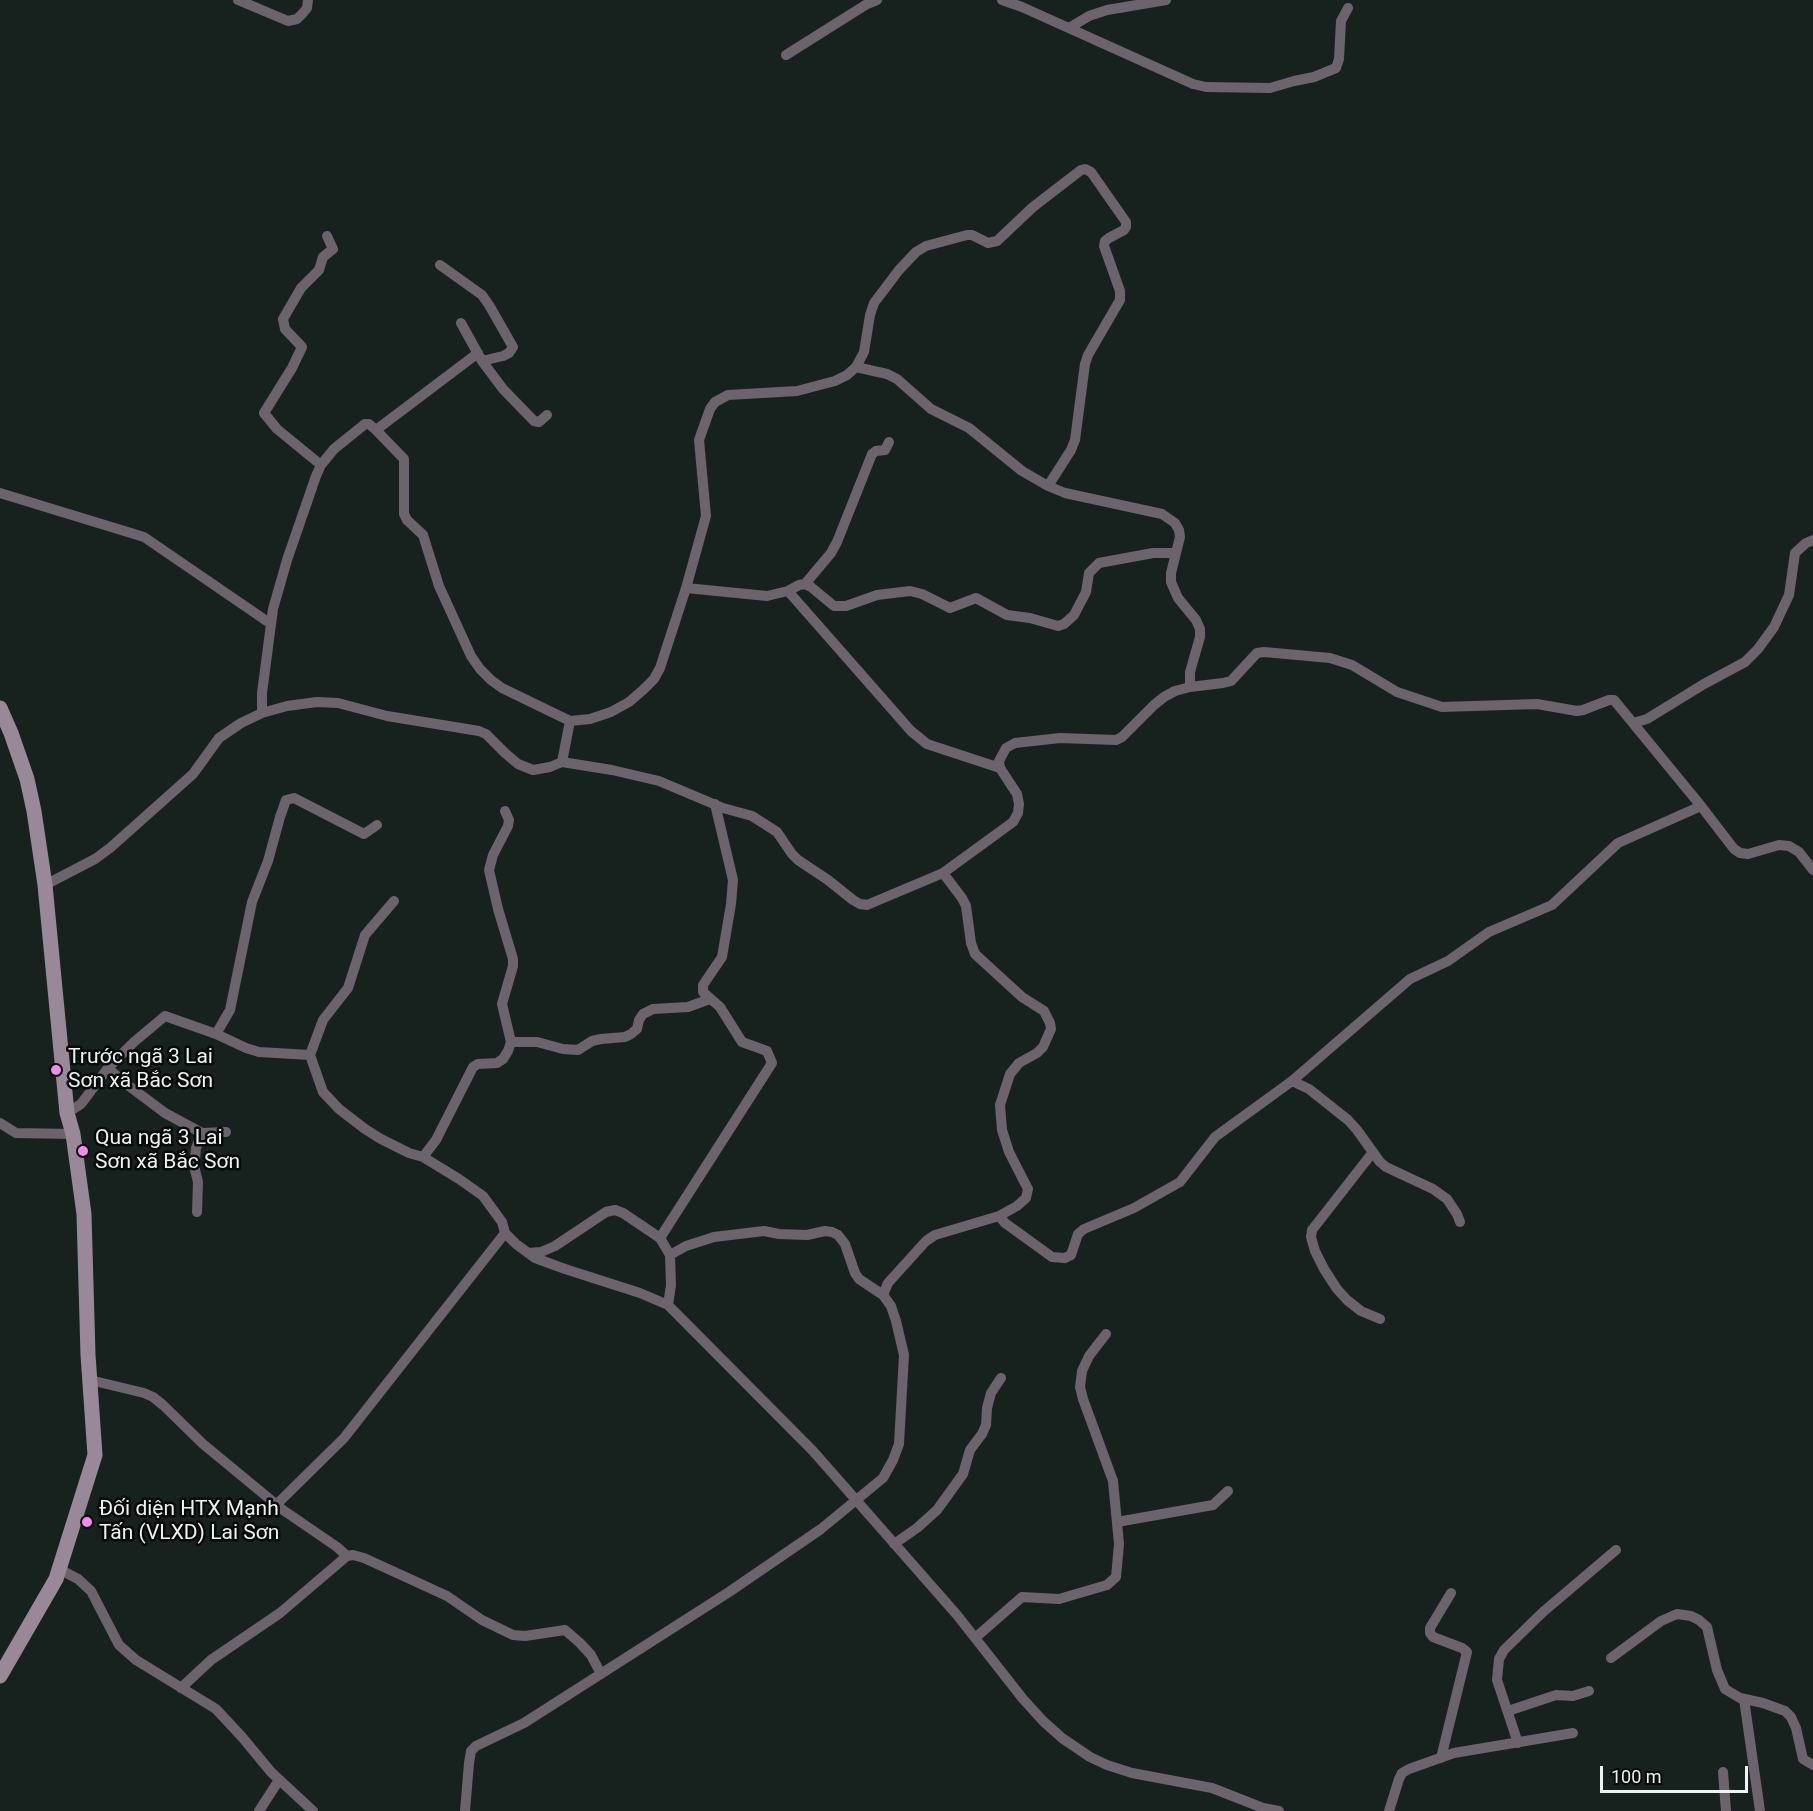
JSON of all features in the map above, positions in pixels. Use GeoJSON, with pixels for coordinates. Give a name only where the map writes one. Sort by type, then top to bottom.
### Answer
{"type":"FeatureCollection","features":[{"type":"Feature","properties":{"kind":"street"},"geometry":{"type":"LineString","coordinates":[[238,0],[288,21],[297,19],[303,13],[307,8],[308,0]]}},
{"type":"Feature","properties":{"kind":"street"},"geometry":{"type":"LineString","coordinates":[[786,55],[877,0]]}},
{"type":"Feature","properties":{"kind":"street"},"geometry":{"type":"LineString","coordinates":[[1002,0],[1193,84],[1206,87],[1270,88],[1314,77],[1336,68],[1339,59],[1341,21],[1348,8]]}},
{"type":"Feature","properties":{"kind":"street"},"geometry":{"type":"LineString","coordinates":[[1070,28],[1089,16],[1107,10],[1166,0]]}},
{"type":"Feature","properties":{"kind":"street"},"geometry":{"type":"LineString","coordinates":[[262,713],[262,693],[273,609],[315,476],[334,448],[365,424],[369,424],[376,430],[404,459],[404,514],[407,520],[423,535],[436,581],[471,656],[486,674],[502,688],[570,721],[590,719],[611,712],[629,702],[654,679],[660,668],[686,588],[706,516],[699,440],[710,409],[715,402],[728,395],[804,389],[835,381],[847,375],[856,367],[864,352],[874,303],[916,252],[926,246],[967,235],[993,243],[1033,207],[1085,169],[1091,172],[1126,222],[1124,230],[1109,238],[1104,246],[1120,291],[1120,300],[1088,355],[1075,440],[1048,486]]}},
{"type":"Feature","properties":{"kind":"street"},"geometry":{"type":"LineString","coordinates":[[321,465],[277,429],[264,413],[292,368],[302,347],[285,329],[283,318],[301,288],[318,270],[323,257],[333,249],[327,236]]}},
{"type":"Feature","properties":{"kind":"street"},"geometry":{"type":"LineString","coordinates":[[376,430],[480,357],[503,356],[513,347],[482,295],[440,265]]}},
{"type":"Feature","properties":{"kind":"street"},"geometry":{"type":"LineString","coordinates":[[461,323],[480,357],[503,389],[534,421],[539,422],[547,415]]}},
{"type":"Feature","properties":{"kind":"street"},"geometry":{"type":"LineString","coordinates":[[856,367],[887,374],[897,379],[931,409],[969,428],[1022,471],[1048,486],[1065,493],[1162,514],[1175,523],[1180,537],[1171,573],[1173,591],[1200,628],[1200,637],[1190,672],[1190,687]]}},
{"type":"Feature","properties":{"kind":"street"},"geometry":{"type":"LineString","coordinates":[[805,584],[831,553],[837,542],[872,454],[885,450],[889,442]]}},
{"type":"Feature","properties":{"kind":"street"},"geometry":{"type":"LineString","coordinates":[[0,493],[144,537],[271,624]]}},
{"type":"Feature","properties":{"kind":"street"},"geometry":{"type":"LineString","coordinates":[[1633,723],[1647,719],[1745,662],[1758,649],[1773,627],[1789,595],[1795,553],[1813,540]]}},
{"type":"Feature","properties":{"kind":"street"},"geometry":{"type":"LineString","coordinates":[[686,588],[759,595],[776,594],[805,584],[834,606],[846,606],[877,595],[916,592],[950,608],[976,598],[1006,615],[1058,626],[1074,615],[1086,592],[1089,573],[1099,563],[1153,553],[1176,553]]}},
{"type":"Feature","properties":{"kind":"street"},"geometry":{"type":"LineString","coordinates":[[788,591],[911,731],[927,744],[1000,768]]}},
{"type":"Feature","properties":{"kind":"street"},"geometry":{"type":"LineString","coordinates":[[45,885],[95,859],[110,848],[193,774],[219,738],[240,723],[262,713],[287,706],[317,702],[338,703],[387,716],[479,730],[518,764],[533,770],[562,762],[647,777],[752,816],[777,832],[798,860],[860,904],[867,905],[942,873],[1013,822],[1018,813],[1017,794],[1000,768],[999,760],[1006,748],[1021,741],[1067,738],[1116,740],[1164,697],[1190,687],[1230,681],[1257,653],[1264,652],[1341,660],[1396,692],[1433,705],[1537,704],[1577,711],[1614,700],[1734,849],[1748,854],[1779,845],[1789,846],[1798,852],[1813,870]]}},
{"type":"Feature","properties":{"kind":"street"},"geometry":{"type":"LineString","coordinates":[[0,708],[27,779],[45,885],[67,1113],[74,1134],[84,1214],[95,1455],[56,1579],[0,1675]]}},
{"type":"Feature","properties":{"kind":"street"},"geometry":{"type":"LineString","coordinates":[[562,762],[570,721]]}},
{"type":"Feature","properties":{"kind":"street"},"geometry":{"type":"LineString","coordinates":[[216,1034],[230,1010],[252,902],[268,861],[286,800],[294,798],[364,834],[377,825]]}},
{"type":"Feature","properties":{"kind":"street"},"geometry":{"type":"LineString","coordinates":[[660,1238],[772,1063],[767,1051],[742,1042],[720,1006],[703,992],[703,985],[722,957],[731,911],[733,880],[715,804]]}},
{"type":"Feature","properties":{"kind":"street"},"geometry":{"type":"LineString","coordinates":[[999,1216],[1005,1223],[1052,1257],[1065,1258],[1071,1255],[1078,1234],[1084,1228],[1134,1208],[1180,1182],[1215,1137],[1292,1081],[1410,979],[1448,961],[1498,927],[1552,905],[1618,843],[1701,806]]}},
{"type":"Feature","properties":{"kind":"street"},"geometry":{"type":"LineString","coordinates":[[423,1157],[436,1140],[473,1067],[478,1064],[497,1063],[508,1052],[511,1042],[502,1004],[513,966],[513,958],[489,870],[493,855],[509,820],[505,812]]}},
{"type":"Feature","properties":{"kind":"street"},"geometry":{"type":"LineString","coordinates":[[883,1295],[888,1283],[934,1235],[999,1216],[1026,1198],[1028,1189],[1005,1141],[1000,1105],[1010,1074],[1019,1063],[1043,1047],[1051,1029],[1044,1011],[1022,997],[975,954],[971,943],[966,906],[942,873]]}},
{"type":"Feature","properties":{"kind":"street"},"geometry":{"type":"LineString","coordinates":[[394,901],[365,935],[348,988],[327,1013],[310,1055],[323,1092],[365,1129],[409,1153],[423,1157],[483,1196],[502,1222],[506,1233],[516,1244],[535,1258],[640,1293],[668,1305],[813,1451],[957,1615],[1023,1699],[1062,1738],[1090,1757],[1107,1765],[1132,1773],[1212,1788],[1263,1808],[1279,1811]]}},
{"type":"Feature","properties":{"kind":"street"},"geometry":{"type":"LineString","coordinates":[[511,1042],[537,1042],[563,1049],[578,1050],[601,1038],[625,1037],[631,1034],[638,1029],[639,1020],[643,1014],[653,1009],[688,1007],[710,999]]}},
{"type":"Feature","properties":{"kind":"street"},"geometry":{"type":"LineString","coordinates":[[67,1113],[81,1104],[108,1068],[165,1016],[259,1052],[310,1055]]}},
{"type":"Feature","properties":{"kind":"street"},"geometry":{"type":"LineString","coordinates":[[108,1068],[165,1113],[202,1133],[226,1132]]}},
{"type":"Feature","properties":{"kind":"street"},"geometry":{"type":"LineString","coordinates":[[1292,1081],[1309,1089],[1348,1120],[1386,1167],[1433,1189],[1447,1199],[1460,1222]]}},
{"type":"Feature","properties":{"kind":"street"},"geometry":{"type":"LineString","coordinates":[[0,1123],[16,1132],[74,1134]]}},
{"type":"Feature","properties":{"kind":"street"},"geometry":{"type":"LineString","coordinates":[[196,1212],[198,1182],[195,1159],[196,1148],[202,1133]]}},
{"type":"Feature","properties":{"kind":"street"},"geometry":{"type":"LineString","coordinates":[[1373,1152],[1312,1230],[1311,1237],[1324,1269],[1342,1295],[1361,1311],[1380,1319]]}},
{"type":"Feature","properties":{"kind":"street"},"geometry":{"type":"LineString","coordinates":[[528,1253],[541,1252],[555,1246],[606,1212],[615,1210],[660,1238],[670,1255],[668,1305]]}},
{"type":"Feature","properties":{"kind":"street"},"geometry":{"type":"LineString","coordinates":[[465,1811],[469,1762],[471,1751],[476,1746],[524,1724],[729,1592],[821,1529],[883,1478],[899,1444],[904,1355],[891,1306],[883,1295],[859,1279],[845,1244],[832,1232],[825,1231],[807,1235],[764,1231],[714,1237],[686,1246],[670,1255]]}},
{"type":"Feature","properties":{"kind":"street"},"geometry":{"type":"LineString","coordinates":[[276,1505],[344,1438],[506,1233]]}},
{"type":"Feature","properties":{"kind":"street"},"geometry":{"type":"LineString","coordinates":[[975,1638],[1022,1597],[1059,1599],[1107,1586],[1116,1577],[1119,1544],[1113,1481],[1080,1387],[1085,1364],[1106,1334]]}},
{"type":"Feature","properties":{"kind":"street"},"geometry":{"type":"LineString","coordinates":[[894,1544],[937,1510],[958,1482],[963,1474],[970,1450],[986,1425],[991,1393],[1002,1378]]}},
{"type":"Feature","properties":{"kind":"street"},"geometry":{"type":"LineString","coordinates":[[90,1380],[153,1397],[203,1444],[276,1505],[347,1556]]}},
{"type":"Feature","properties":{"kind":"street"},"geometry":{"type":"LineString","coordinates":[[1117,1522],[1213,1505],[1228,1491]]}},
{"type":"Feature","properties":{"kind":"street"},"geometry":{"type":"LineString","coordinates":[[1518,1743],[1497,1680],[1499,1659],[1504,1650],[1543,1612],[1616,1550]]}},
{"type":"Feature","properties":{"kind":"street"},"geometry":{"type":"LineString","coordinates":[[181,1688],[211,1660],[280,1613],[347,1556],[353,1555],[447,1596],[482,1620],[513,1635],[525,1636],[565,1630],[591,1655],[601,1674]]}},
{"type":"Feature","properties":{"kind":"street"},"geometry":{"type":"LineString","coordinates":[[59,1569],[78,1579],[91,1591],[119,1645],[136,1660],[216,1709],[279,1780],[313,1811]]}},
{"type":"Feature","properties":{"kind":"street"},"geometry":{"type":"LineString","coordinates":[[1441,1758],[1467,1653],[1462,1648],[1433,1637],[1430,1633],[1430,1628],[1451,1593]]}},
{"type":"Feature","properties":{"kind":"street"},"geometry":{"type":"LineString","coordinates":[[1611,1658],[1660,1621],[1677,1614],[1691,1616],[1707,1627],[1717,1670],[1725,1689],[1740,1698],[1785,1711],[1796,1728],[1803,1759],[1813,1766]]}},
{"type":"Feature","properties":{"kind":"street"},"geometry":{"type":"LineString","coordinates":[[1508,1711],[1556,1695],[1573,1696],[1589,1691]]}},
{"type":"Feature","properties":{"kind":"street"},"geometry":{"type":"LineString","coordinates":[[1744,1699],[1760,1811]]}},
{"type":"Feature","properties":{"kind":"street"},"geometry":{"type":"LineString","coordinates":[[1389,1811],[1394,1790],[1402,1773],[1454,1753],[1573,1733]]}},
{"type":"Feature","properties":{"kind":"street"},"geometry":{"type":"LineString","coordinates":[[1723,1772],[1726,1811]]}},
{"type":"Feature","properties":{"kind":"street"},"geometry":{"type":"LineString","coordinates":[[259,1811],[279,1780]]}},
{"type":"Feature","properties":{"kind":"place","name":"Trước ngã 3 Lai Sơn xã Bắc Sơn"},"geometry":{"type":"Point","coordinates":[56,1070]}},
{"type":"Feature","properties":{"kind":"place","name":"Qua ngã 3 Lai Sơn xã Bắc Sơn"},"geometry":{"type":"Point","coordinates":[83,1151]}},
{"type":"Feature","properties":{"kind":"place","name":"Đối diện HTX Mạnh Tấn (VLXD) Lai Sơn"},"geometry":{"type":"Point","coordinates":[87,1522]}}]}
